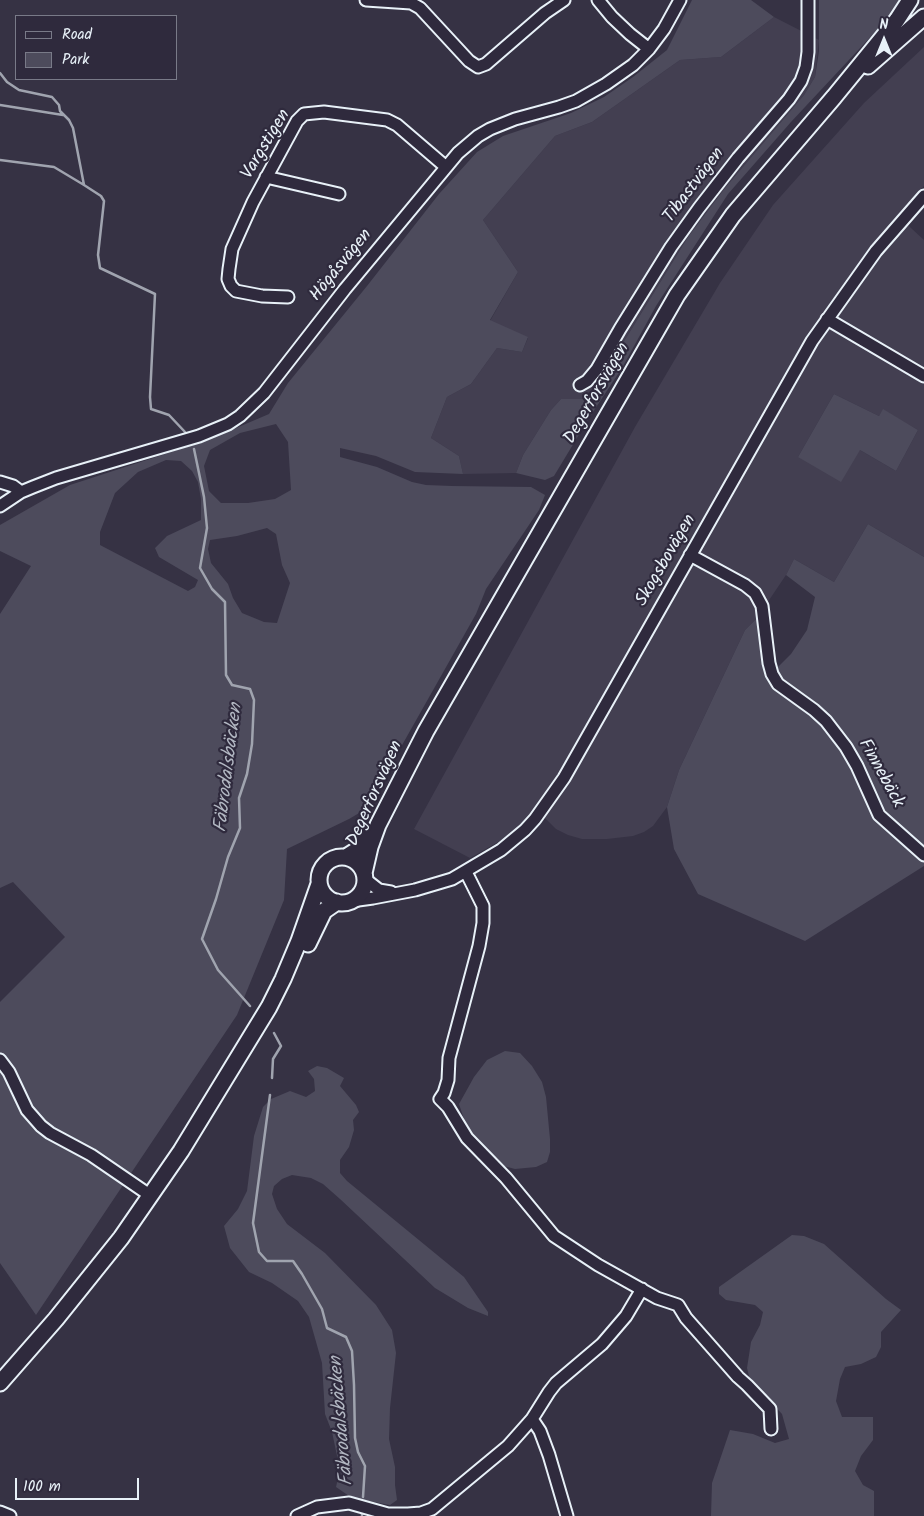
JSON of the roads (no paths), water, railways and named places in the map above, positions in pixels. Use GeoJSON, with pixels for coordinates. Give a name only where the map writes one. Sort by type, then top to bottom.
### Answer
{"type":"FeatureCollection","features":[{"type":"Feature","properties":{"kind":"main road","name":"Degerforsvägen"},"geometry":{"type":"LineString","coordinates":[[364,876],[370,847],[378,825],[426,731],[639,358],[677,295],[733,215],[834,97],[897,20],[910,0]]}},
{"type":"Feature","properties":{"kind":"main road","name":"Degerforsvägen"},"geometry":{"type":"LineString","coordinates":[[834,97],[924,18]]}},
{"type":"Feature","properties":{"kind":"main road","name":"Degerforsvägen"},"geometry":{"type":"LineString","coordinates":[[346,857],[360,848],[364,842],[392,784],[426,731]]}},
{"type":"Feature","properties":{"kind":"main road"},"geometry":{"type":"LineString","coordinates":[[0,1383],[27,1354],[90,1278],[181,1151],[283,979],[305,925],[319,884],[320,871],[325,863],[332,858],[346,857],[358,863],[364,876],[361,892],[324,911],[296,967],[283,979]]}},
{"type":"Feature","properties":{"kind":"main road"},"geometry":{"type":"LineString","coordinates":[[319,884],[325,896],[344,902]]}},
{"type":"Feature","properties":{"kind":"street"},"geometry":{"type":"LineString","coordinates":[[366,0],[412,1],[469,61],[478,67],[486,64],[545,13],[564,0]]}},
{"type":"Feature","properties":{"kind":"street"},"geometry":{"type":"LineString","coordinates":[[598,0],[630,34],[649,48]]}},
{"type":"Feature","properties":{"kind":"street","name":"Högåsvägen"},"geometry":{"type":"LineString","coordinates":[[0,506],[21,492],[56,478],[199,436],[228,424],[240,416],[264,393],[345,289],[458,153],[478,136],[502,124],[559,107],[588,94],[633,65],[664,29],[680,0]]}},
{"type":"Feature","properties":{"kind":"street","name":"Tibastvägen"},"geometry":{"type":"LineString","coordinates":[[580,385],[587,381],[597,369],[671,247],[699,208],[738,158],[789,99],[801,81],[806,67],[808,52],[808,0]]}},
{"type":"Feature","properties":{"kind":"street","name":"Vargstigen"},"geometry":{"type":"LineString","coordinates":[[288,296],[244,294],[236,291],[228,279],[232,249],[239,230],[297,121],[304,114],[313,112],[356,115],[387,120],[397,125],[446,167]]}},
{"type":"Feature","properties":{"kind":"street"},"geometry":{"type":"LineString","coordinates":[[266,177],[340,194]]}},
{"type":"Feature","properties":{"kind":"street","name":"Skogsbovägen"},"geometry":{"type":"LineString","coordinates":[[344,902],[400,892],[452,879],[501,850],[525,830],[550,800],[788,381],[827,319],[876,251],[924,196]]}},
{"type":"Feature","properties":{"kind":"street"},"geometry":{"type":"LineString","coordinates":[[827,319],[924,376]]}},
{"type":"Feature","properties":{"kind":"street"},"geometry":{"type":"LineString","coordinates":[[0,482],[13,486],[21,492]]}},
{"type":"Feature","properties":{"kind":"street","name":"Finnebäck"},"geometry":{"type":"LineString","coordinates":[[690,555],[746,585],[755,593],[762,606],[769,663],[772,674],[778,684],[826,721],[846,747],[880,814],[924,855]]}},
{"type":"Feature","properties":{"kind":"street"},"geometry":{"type":"LineString","coordinates":[[466,872],[483,906],[483,923],[479,946],[449,1058],[448,1080],[440,1099],[448,1107],[467,1138],[499,1171],[554,1236],[598,1265],[642,1289],[678,1305],[686,1318],[738,1377],[770,1409],[771,1429]]}},
{"type":"Feature","properties":{"kind":"street","name":"Skogsbovägen"},"geometry":{"type":"LineString","coordinates":[[364,876],[379,890],[400,892]]}},
{"type":"Feature","properties":{"kind":"street"},"geometry":{"type":"LineString","coordinates":[[0,1060],[9,1072],[27,1110],[41,1126],[50,1133],[91,1155],[150,1196]]}},
{"type":"Feature","properties":{"kind":"street"},"geometry":{"type":"LineString","coordinates":[[297,1516],[317,1507],[349,1503],[388,1515],[408,1514],[432,1509],[508,1446],[532,1419],[556,1383],[602,1344],[626,1316],[642,1289]]}},
{"type":"Feature","properties":{"kind":"street"},"geometry":{"type":"LineString","coordinates":[[532,1419],[540,1431],[549,1454],[567,1516]]}},
{"type":"Feature","properties":{"kind":"street"},"geometry":{"type":"LineString","coordinates":[[0,1512],[10,1516]]}},
{"type":"Feature","properties":{"kind":"waterway"},"geometry":{"type":"LineString","coordinates":[[0,73],[7,82],[19,90],[52,97],[59,105],[60,111],[69,120],[73,128],[84,185]]}},
{"type":"Feature","properties":{"kind":"waterway"},"geometry":{"type":"LineString","coordinates":[[0,105],[63,115]]}},
{"type":"Feature","properties":{"kind":"waterway","name":"Fäbrodalsbäcken"},"geometry":{"type":"LineString","coordinates":[[0,160],[54,167],[101,196],[104,201],[98,255],[100,268],[155,294],[151,409],[169,415],[185,432]]}},
{"type":"Feature","properties":{"kind":"waterway","name":"Fäbrodalsbäcken"},"geometry":{"type":"LineString","coordinates":[[194,449],[204,497],[207,528],[200,568],[212,589],[225,602],[226,675],[232,685],[250,689],[254,700],[252,744],[247,774],[239,798],[240,828],[228,857],[202,939],[218,970],[250,1006]]}},
{"type":"Feature","properties":{"kind":"waterway","name":"Fäbrodalsbäcken"},"geometry":{"type":"LineString","coordinates":[[272,1078],[273,1059],[281,1046],[274,1033]]}},
{"type":"Feature","properties":{"kind":"waterway","name":"Fäbrodalsbäcken"},"geometry":{"type":"LineString","coordinates":[[270,1095],[253,1223],[259,1252],[267,1261],[293,1261],[322,1309],[327,1328],[346,1337],[352,1351],[355,1438],[358,1452],[365,1466],[363,1497]]}}]}
